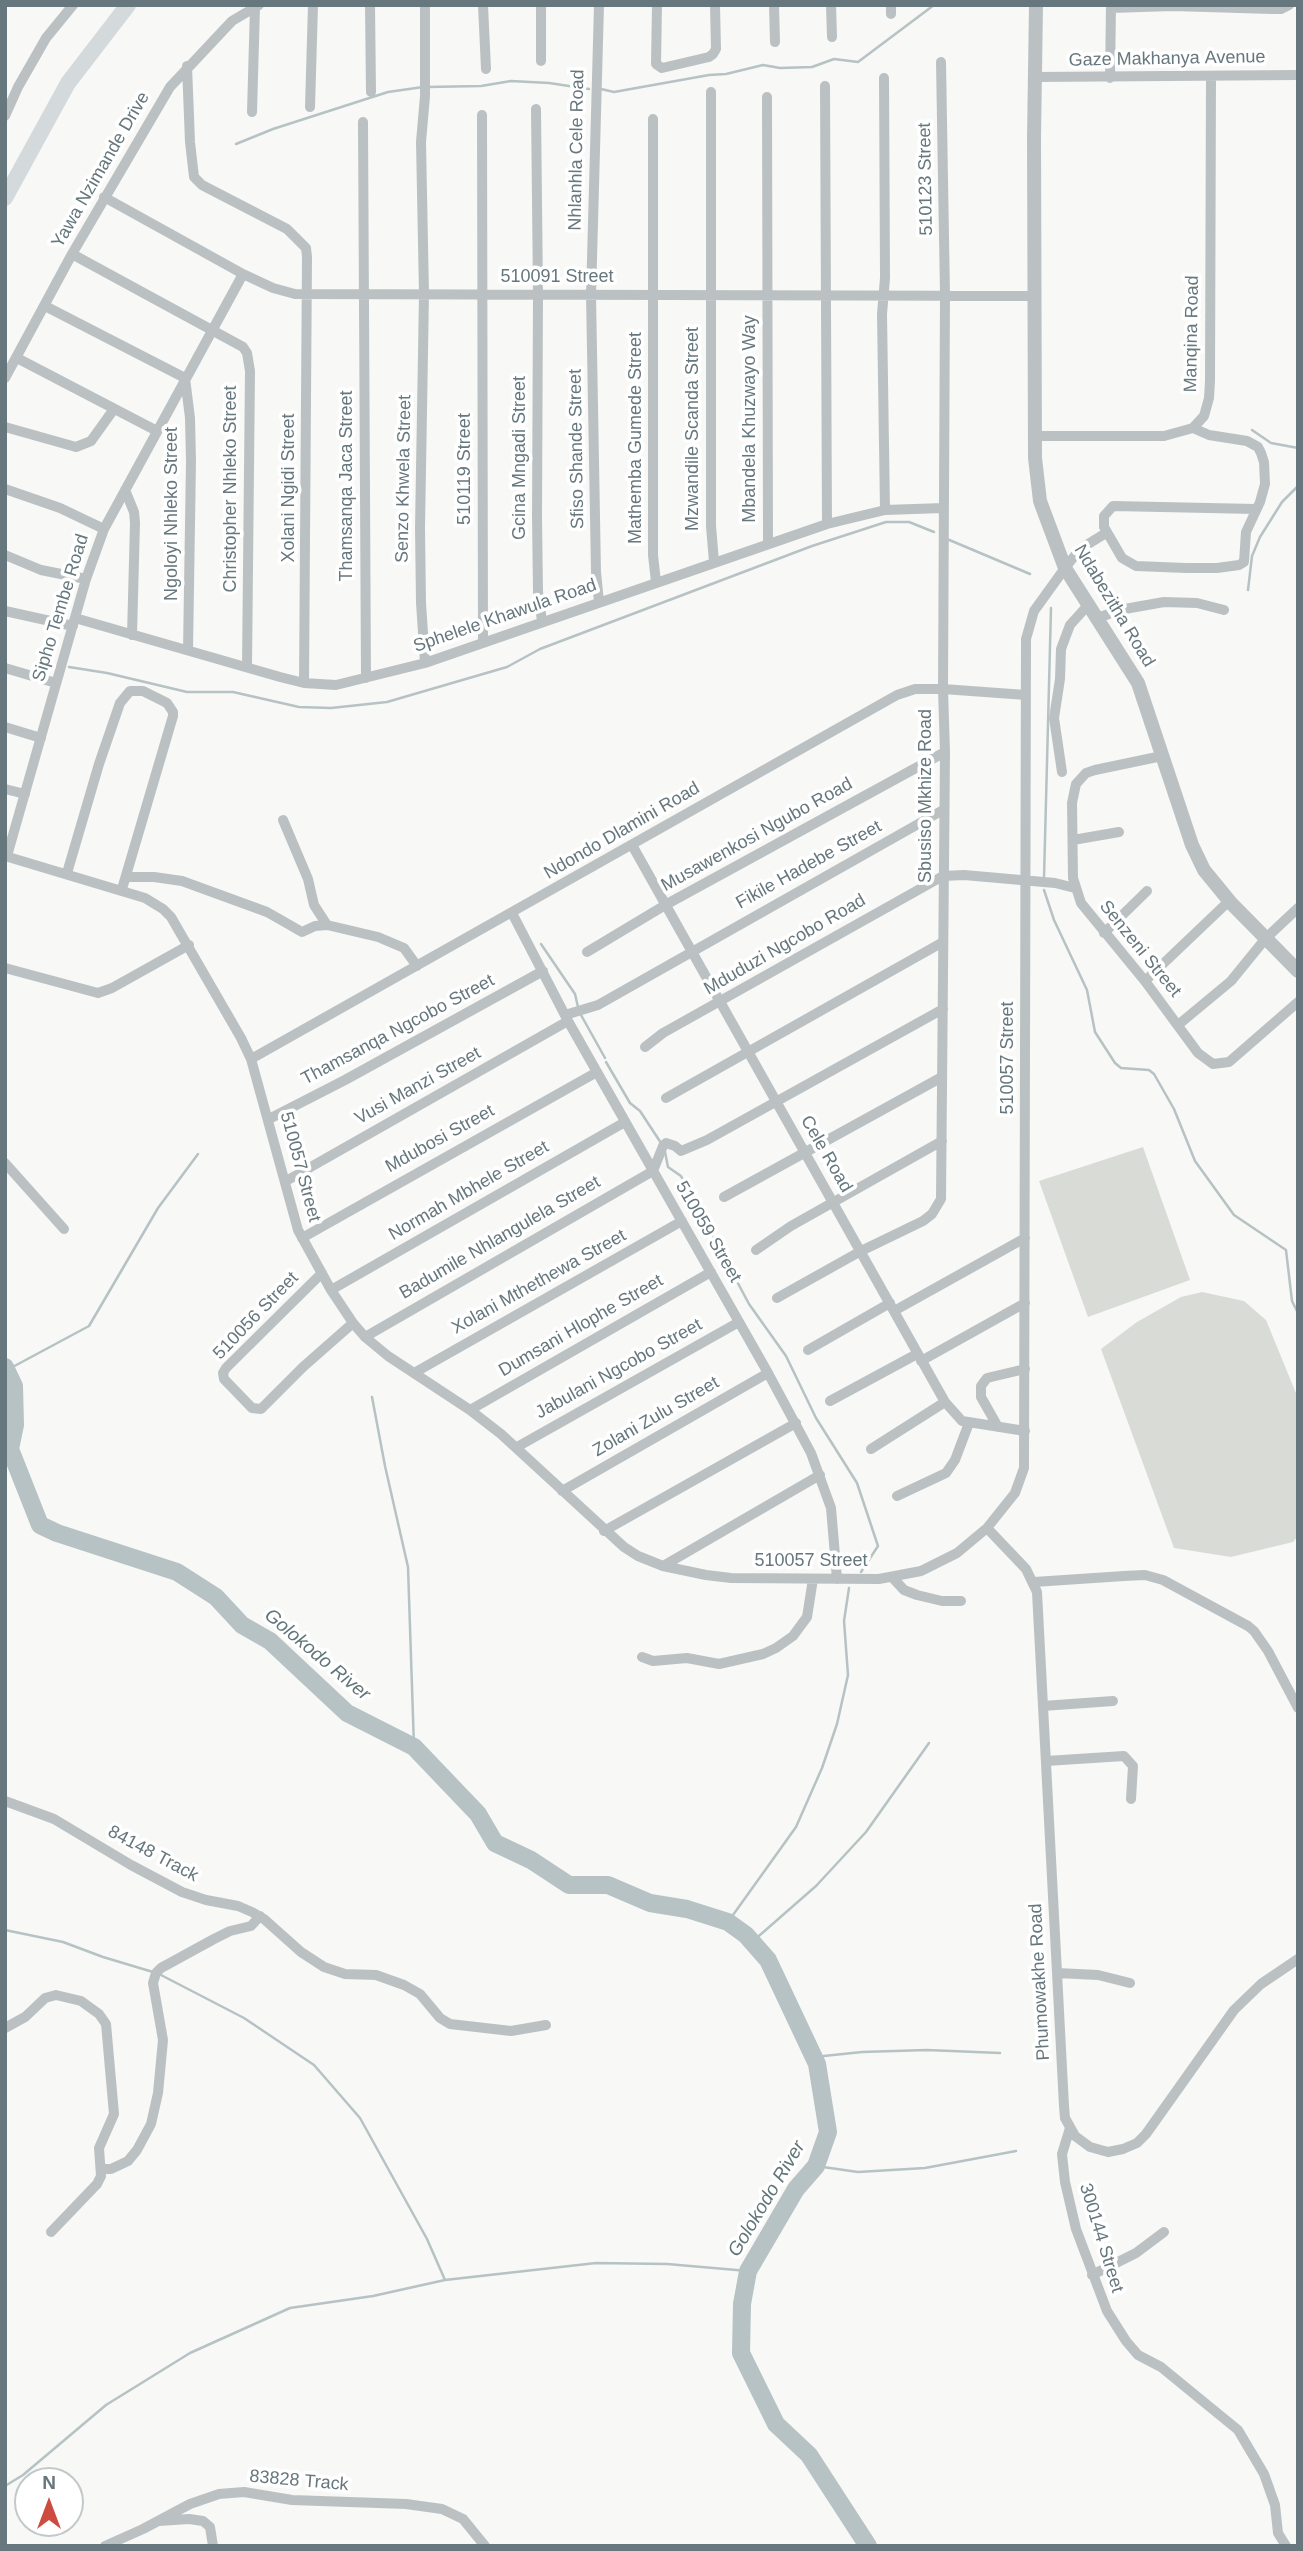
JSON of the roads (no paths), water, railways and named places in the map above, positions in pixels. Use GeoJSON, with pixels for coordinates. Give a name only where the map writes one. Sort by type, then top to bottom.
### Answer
{"type":"FeatureCollection","features":[{"type":"Feature","properties":{"kind":"main road"},"geometry":{"type":"LineString","coordinates":[[5,198],[68,83],[128,5]]}},
{"type":"Feature","properties":{"kind":"street"},"geometry":{"type":"LineString","coordinates":[[5,116],[9,96],[46,38],[72,5]]}},
{"type":"Feature","properties":{"kind":"street"},"geometry":{"type":"LineString","coordinates":[[310,107],[313,5]]}},
{"type":"Feature","properties":{"kind":"street"},"geometry":{"type":"LineString","coordinates":[[370,5],[371,92]]}},
{"type":"Feature","properties":{"kind":"street","name":"Senzo Khwela Street"},"geometry":{"type":"LineString","coordinates":[[425,5],[421,142],[424,294],[420,528],[425,663]]}},
{"type":"Feature","properties":{"kind":"street"},"geometry":{"type":"LineString","coordinates":[[483,5],[486,69]]}},
{"type":"Feature","properties":{"kind":"street"},"geometry":{"type":"LineString","coordinates":[[541,5],[541,61]]}},
{"type":"Feature","properties":{"kind":"street","name":"Nhlanhla Cele Road"},"geometry":{"type":"LineString","coordinates":[[591,295],[599,5]]}},
{"type":"Feature","properties":{"kind":"street"},"geometry":{"type":"LineString","coordinates":[[657,5],[656,64],[662,68],[713,54],[716,49],[715,5]]}},
{"type":"Feature","properties":{"kind":"street"},"geometry":{"type":"LineString","coordinates":[[774,5],[775,42]]}},
{"type":"Feature","properties":{"kind":"street"},"geometry":{"type":"LineString","coordinates":[[831,5],[832,37]]}},
{"type":"Feature","properties":{"kind":"street","name":"Ndabezitha Road"},"geometry":{"type":"LineString","coordinates":[[1036,5],[1035,436],[1040,501],[1065,568],[1139,683],[1192,845],[1204,870],[1229,901],[1298,971]]}},
{"type":"Feature","properties":{"kind":"street"},"geometry":{"type":"LineString","coordinates":[[1110,78],[1111,7],[1281,9],[1289,5]]}},
{"type":"Feature","properties":{"kind":"street"},"geometry":{"type":"LineString","coordinates":[[252,112],[257,6]]}},
{"type":"Feature","properties":{"kind":"street","name":"Yawa Nzimande Drive"},"geometry":{"type":"LineString","coordinates":[[5,378],[155,110],[187,66],[232,21],[257,6]]}},
{"type":"Feature","properties":{"kind":"street","name":"510123 Street"},"geometry":{"type":"LineString","coordinates":[[941,62],[945,295]]}},
{"type":"Feature","properties":{"kind":"street","name":"Xolani Ngidi Street"},"geometry":{"type":"LineString","coordinates":[[187,66],[194,177],[202,185],[286,229],[306,248],[307,493],[304,683]]}},
{"type":"Feature","properties":{"kind":"street","name":"Gaze Makhanya Avenue"},"geometry":{"type":"LineString","coordinates":[[1036,77],[1298,75]]}},
{"type":"Feature","properties":{"kind":"street","name":"Manqina Road"},"geometry":{"type":"LineString","coordinates":[[1193,428],[1204,416],[1210,389],[1211,76]]}},
{"type":"Feature","properties":{"kind":"street"},"geometry":{"type":"LineString","coordinates":[[884,78],[885,510]]}},
{"type":"Feature","properties":{"kind":"street"},"geometry":{"type":"LineString","coordinates":[[825,86],[827,524]]}},
{"type":"Feature","properties":{"kind":"street","name":"Mzwandile Scanda Street"},"geometry":{"type":"LineString","coordinates":[[711,92],[709,295],[711,526],[714,562]]}},
{"type":"Feature","properties":{"kind":"street","name":"Mbandela Khuzwayo Way"},"geometry":{"type":"LineString","coordinates":[[767,96],[768,544]]}},
{"type":"Feature","properties":{"kind":"street","name":"Gcina Mngadi Street"},"geometry":{"type":"LineString","coordinates":[[536,109],[537,517],[538,592],[542,621]]}},
{"type":"Feature","properties":{"kind":"street","name":"510119 Street"},"geometry":{"type":"LineString","coordinates":[[482,115],[483,643]]}},
{"type":"Feature","properties":{"kind":"street","name":"Mathemba Gumede Street"},"geometry":{"type":"LineString","coordinates":[[653,118],[653,555],[656,582]]}},
{"type":"Feature","properties":{"kind":"street","name":"Thamsanqa Jaca Street"},"geometry":{"type":"LineString","coordinates":[[363,122],[366,678]]}},
{"type":"Feature","properties":{"kind":"street","name":"510091 Street"},"geometry":{"type":"LineString","coordinates":[[104,197],[243,274],[273,288],[306,294],[1035,296]]}},
{"type":"Feature","properties":{"kind":"street","name":"Christopher Nhleko Street"},"geometry":{"type":"LineString","coordinates":[[72,254],[243,347],[249,360],[247,667]]}},
{"type":"Feature","properties":{"kind":"street","name":"Sipho Tembe Road"},"geometry":{"type":"LineString","coordinates":[[6,856],[86,579],[104,530],[243,274]]}},
{"type":"Feature","properties":{"kind":"street","name":"Sfiso Shande Street"},"geometry":{"type":"LineString","coordinates":[[591,295],[596,572],[599,602]]}},
{"type":"Feature","properties":{"kind":"street","name":"Sbusiso Mkhize Road"},"geometry":{"type":"LineString","coordinates":[[861,1251],[923,1221],[937,1208],[942,1187],[945,295]]}},
{"type":"Feature","properties":{"kind":"street"},"geometry":{"type":"LineString","coordinates":[[45,306],[185,378]]}},
{"type":"Feature","properties":{"kind":"street"},"geometry":{"type":"LineString","coordinates":[[17,358],[157,431]]}},
{"type":"Feature","properties":{"kind":"street","name":"Ngoloyi Nhleko Street"},"geometry":{"type":"LineString","coordinates":[[185,378],[190,418],[191,461],[188,650]]}},
{"type":"Feature","properties":{"kind":"street"},"geometry":{"type":"LineString","coordinates":[[5,427],[76,447],[91,441],[114,409]]}},
{"type":"Feature","properties":{"kind":"street"},"geometry":{"type":"LineString","coordinates":[[1035,436],[1164,436],[1193,428],[1209,435],[1247,440],[1258,447],[1264,462],[1265,484],[1256,509],[1246,532],[1245,559],[1240,565],[1206,569],[1136,566],[1122,558],[1105,533],[1104,516],[1109,508],[1119,505],[1256,509]]}},
{"type":"Feature","properties":{"kind":"street"},"geometry":{"type":"LineString","coordinates":[[5,489],[67,511],[104,530]]}},
{"type":"Feature","properties":{"kind":"street"},"geometry":{"type":"LineString","coordinates":[[125,490],[134,512],[135,523],[132,635]]}},
{"type":"Feature","properties":{"kind":"street","name":"Sphelele Khawula Road"},"geometry":{"type":"LineString","coordinates":[[5,611],[132,635],[304,683],[336,685],[425,663],[827,524],[885,510],[943,508]]}},
{"type":"Feature","properties":{"kind":"street","name":"510057 Street"},"geometry":{"type":"LineString","coordinates":[[6,856],[122,889],[163,909],[178,926],[251,1059],[286,1181],[294,1219],[321,1273],[353,1323],[388,1356],[470,1410],[517,1447],[604,1531],[638,1556],[663,1566],[706,1576],[837,1579],[892,1577],[921,1571],[957,1553],[987,1528],[1015,1493],[1024,1468],[1027,629],[1034,611],[1080,549],[1105,533]]}},
{"type":"Feature","properties":{"kind":"street"},"geometry":{"type":"LineString","coordinates":[[5,555],[41,570],[86,579]]}},
{"type":"Feature","properties":{"kind":"street"},"geometry":{"type":"LineString","coordinates":[[1098,618],[1119,610],[1164,602],[1197,603],[1224,610]]}},
{"type":"Feature","properties":{"kind":"street"},"geometry":{"type":"LineString","coordinates":[[1062,772],[1054,718],[1061,649],[1070,625],[1089,604]]}},
{"type":"Feature","properties":{"kind":"street"},"geometry":{"type":"LineString","coordinates":[[5,668],[56,684]]}},
{"type":"Feature","properties":{"kind":"street","name":"Ndondo Dlamini Road"},"geometry":{"type":"LineString","coordinates":[[251,1059],[897,695],[915,689],[943,688],[1026,695]]}},
{"type":"Feature","properties":{"kind":"street"},"geometry":{"type":"LineString","coordinates":[[66,873],[120,703],[130,691],[148,692],[167,703],[173,712],[122,889]]}},
{"type":"Feature","properties":{"kind":"street"},"geometry":{"type":"LineString","coordinates":[[5,727],[41,738]]}},
{"type":"Feature","properties":{"kind":"street","name":"Musawenkosi Ngubo Road"},"geometry":{"type":"LineString","coordinates":[[587,952],[667,904],[945,752]]}},
{"type":"Feature","properties":{"kind":"street","name":"Senzeni Street"},"geometry":{"type":"LineString","coordinates":[[1162,756],[1095,770],[1080,778],[1073,792],[1074,888],[1087,912],[1145,981],[1198,1053],[1213,1065],[1223,1065],[1298,1002]]}},
{"type":"Feature","properties":{"kind":"street"},"geometry":{"type":"LineString","coordinates":[[5,789],[25,794]]}},
{"type":"Feature","properties":{"kind":"street","name":"Fikile Hadebe Street"},"geometry":{"type":"LineString","coordinates":[[692,952],[943,810]]}},
{"type":"Feature","properties":{"kind":"street"},"geometry":{"type":"LineString","coordinates":[[283,820],[308,879],[314,905],[327,925]]}},
{"type":"Feature","properties":{"kind":"street"},"geometry":{"type":"LineString","coordinates":[[1073,840],[1119,832]]}},
{"type":"Feature","properties":{"kind":"street","name":"Cele Road"},"geometry":{"type":"LineString","coordinates":[[632,845],[945,1402],[958,1418],[969,1423]]}},
{"type":"Feature","properties":{"kind":"street"},"geometry":{"type":"LineString","coordinates":[[943,876],[964,875],[1055,883],[1074,888]]}},
{"type":"Feature","properties":{"kind":"street","name":"Mduduzi Ngcobo Road"},"geometry":{"type":"LineString","coordinates":[[645,1047],[663,1033],[943,876]]}},
{"type":"Feature","properties":{"kind":"street"},"geometry":{"type":"LineString","coordinates":[[125,877],[182,881],[267,912],[303,932],[315,926],[327,925],[360,931],[404,948],[417,966]]}},
{"type":"Feature","properties":{"kind":"street"},"geometry":{"type":"LineString","coordinates":[[1104,933],[1147,891]]}},
{"type":"Feature","properties":{"kind":"street"},"geometry":{"type":"LineString","coordinates":[[1145,981],[1229,901]]}},
{"type":"Feature","properties":{"kind":"street"},"geometry":{"type":"LineString","coordinates":[[1178,1025],[1231,981],[1266,937],[1298,908]]}},
{"type":"Feature","properties":{"kind":"street","name":"510059 Street"},"geometry":{"type":"LineString","coordinates":[[512,913],[597,1072],[796,1423],[820,1475],[834,1523],[837,1579]]}},
{"type":"Feature","properties":{"kind":"street"},"geometry":{"type":"LineString","coordinates":[[666,1098],[943,942]]}},
{"type":"Feature","properties":{"kind":"street"},"geometry":{"type":"LineString","coordinates":[[5,968],[98,993],[112,988],[189,945]]}},
{"type":"Feature","properties":{"kind":"street"},"geometry":{"type":"LineString","coordinates":[[567,1018],[598,1005],[692,952]]}},
{"type":"Feature","properties":{"kind":"street","name":"Thamsanqa Ngcobo Street"},"geometry":{"type":"LineString","coordinates":[[269,1119],[542,971]]}},
{"type":"Feature","properties":{"kind":"street"},"geometry":{"type":"LineString","coordinates":[[653,1171],[666,1143],[681,1151],[707,1140],[943,1009]]}},
{"type":"Feature","properties":{"kind":"street","name":"Vusi Manzi Street"},"geometry":{"type":"LineString","coordinates":[[286,1181],[567,1018]]}},
{"type":"Feature","properties":{"kind":"street","name":"Mdubosi Street"},"geometry":{"type":"LineString","coordinates":[[302,1238],[597,1072]]}},
{"type":"Feature","properties":{"kind":"street"},"geometry":{"type":"LineString","coordinates":[[724,1197],[942,1077]]}},
{"type":"Feature","properties":{"kind":"street","name":"Normah Mbhele Street"},"geometry":{"type":"LineString","coordinates":[[331,1290],[625,1122]]}},
{"type":"Feature","properties":{"kind":"street"},"geometry":{"type":"LineString","coordinates":[[756,1250],[776,1235],[942,1142]]}},
{"type":"Feature","properties":{"kind":"street"},"geometry":{"type":"LineString","coordinates":[[5,1163],[64,1228]]}},
{"type":"Feature","properties":{"kind":"street","name":"Badumile Nhlangulela Street"},"geometry":{"type":"LineString","coordinates":[[365,1337],[653,1171]]}},
{"type":"Feature","properties":{"kind":"street","name":"Xolani Mthethewa Street"},"geometry":{"type":"LineString","coordinates":[[414,1373],[682,1221]]}},
{"type":"Feature","properties":{"kind":"street"},"geometry":{"type":"LineString","coordinates":[[808,1350],[1025,1238]]}},
{"type":"Feature","properties":{"kind":"street"},"geometry":{"type":"LineString","coordinates":[[777,1298],[861,1251]]}},
{"type":"Feature","properties":{"kind":"street","name":"Dumsani Hlophe Street"},"geometry":{"type":"LineString","coordinates":[[470,1410],[710,1272]]}},
{"type":"Feature","properties":{"kind":"street","name":"510056 Street"},"geometry":{"type":"LineString","coordinates":[[321,1273],[226,1368],[224,1379],[252,1408],[261,1409],[353,1323]]}},
{"type":"Feature","properties":{"kind":"street"},"geometry":{"type":"LineString","coordinates":[[830,1401],[1026,1303]]}},
{"type":"Feature","properties":{"kind":"street","name":"Jabulani Ngcobo Street"},"geometry":{"type":"LineString","coordinates":[[517,1447],[739,1322]]}},
{"type":"Feature","properties":{"kind":"street"},"geometry":{"type":"LineString","coordinates":[[998,1427],[981,1397],[981,1386],[987,1378],[1025,1370]]}},
{"type":"Feature","properties":{"kind":"street","name":"Zolani Zulu Street"},"geometry":{"type":"LineString","coordinates":[[562,1491],[768,1373]]}},
{"type":"Feature","properties":{"kind":"street"},"geometry":{"type":"LineString","coordinates":[[870,1449],[945,1402]]}},
{"type":"Feature","properties":{"kind":"street"},"geometry":{"type":"LineString","coordinates":[[604,1531],[796,1423]]}},
{"type":"Feature","properties":{"kind":"street"},"geometry":{"type":"LineString","coordinates":[[897,1496],[946,1473],[955,1460],[969,1423],[1025,1431]]}},
{"type":"Feature","properties":{"kind":"street"},"geometry":{"type":"LineString","coordinates":[[663,1566],[820,1475]]}},
{"type":"Feature","properties":{"kind":"street"},"geometry":{"type":"LineString","coordinates":[[987,1528],[1026,1569],[1034,1582],[1134,1576],[1163,1580],[1248,1626],[1268,1651],[1298,1708]]}},
{"type":"Feature","properties":{"kind":"street"},"geometry":{"type":"LineString","coordinates":[[892,1577],[904,1590],[917,1595],[942,1601],[961,1601]]}},
{"type":"Feature","properties":{"kind":"street"},"geometry":{"type":"LineString","coordinates":[[642,1657],[653,1661],[687,1658],[719,1664],[776,1648],[793,1636],[807,1617],[813,1579]]}},
{"type":"Feature","properties":{"kind":"street","name":"Phumowakhe Road"},"geometry":{"type":"LineString","coordinates":[[1034,1582],[1038,1601],[1063,2106],[1070,2128]]}},
{"type":"Feature","properties":{"kind":"street"},"geometry":{"type":"LineString","coordinates":[[1043,1706],[1114,1701]]}},
{"type":"Feature","properties":{"kind":"street"},"geometry":{"type":"LineString","coordinates":[[1046,1761],[1124,1756],[1133,1766],[1131,1799]]}},
{"type":"Feature","properties":{"kind":"street","name":"84148 Track"},"geometry":{"type":"LineString","coordinates":[[5,1801],[54,1819],[182,1892],[238,1906],[260,1916],[313,1961],[345,1974],[376,1975],[404,1984],[420,1994],[440,2018],[450,2024],[511,2031],[546,2025]]}},
{"type":"Feature","properties":{"kind":"street"},"geometry":{"type":"LineString","coordinates":[[102,2169],[111,2169],[128,2161],[142,2143],[150,2124],[158,2093],[163,2040],[153,1983],[156,1973],[230,1931],[251,1926],[260,1916]]}},
{"type":"Feature","properties":{"kind":"street"},"geometry":{"type":"LineString","coordinates":[[1070,2128],[1083,2143],[1099,2150],[1116,2151],[1137,2143],[1234,2010],[1261,1984],[1298,1959]]}},
{"type":"Feature","properties":{"kind":"street"},"geometry":{"type":"LineString","coordinates":[[1057,1973],[1098,1975],[1130,1983]]}},
{"type":"Feature","properties":{"kind":"street"},"geometry":{"type":"LineString","coordinates":[[5,2028],[25,2017],[45,1998],[56,1995],[81,2001],[99,2014],[106,2024],[114,2114],[99,2148],[102,2169],[97,2184],[51,2232]]}},
{"type":"Feature","properties":{"kind":"street","name":"300144 Street"},"geometry":{"type":"LineString","coordinates":[[1070,2128],[1062,2154],[1063,2171],[1076,2229],[1107,2311],[1138,2356],[1161,2367],[1179,2384],[1234,2425],[1244,2438],[1264,2474],[1275,2505],[1278,2533],[1286,2546]]}},
{"type":"Feature","properties":{"kind":"street"},"geometry":{"type":"LineString","coordinates":[[1092,2275],[1136,2253],[1164,2232]]}},
{"type":"Feature","properties":{"kind":"street","name":"83828 Track"},"geometry":{"type":"LineString","coordinates":[[106,2546],[190,2504],[219,2494],[233,2493],[323,2502],[416,2505],[453,2513],[463,2519],[485,2546]]}},
{"type":"Feature","properties":{"kind":"street"},"geometry":{"type":"LineString","coordinates":[[156,2522],[189,2519],[203,2521],[210,2527],[213,2546]]}},
{"type":"Feature","properties":{"kind":"waterway"},"geometry":{"type":"LineString","coordinates":[[601,89],[614,92],[726,74],[763,65],[780,68],[812,67],[834,59],[858,62],[934,5]]}},
{"type":"Feature","properties":{"kind":"waterway"},"geometry":{"type":"LineString","coordinates":[[427,87],[481,86],[511,81],[589,89]]}},
{"type":"Feature","properties":{"kind":"waterway"},"geometry":{"type":"LineString","coordinates":[[236,144],[273,129],[388,92],[423,87]]}},
{"type":"Feature","properties":{"kind":"waterway"},"geometry":{"type":"LineString","coordinates":[[1252,430],[1271,443],[1298,448]]}},
{"type":"Feature","properties":{"kind":"waterway"},"geometry":{"type":"LineString","coordinates":[[1248,590],[1252,556],[1260,537],[1282,502],[1298,486]]}},
{"type":"Feature","properties":{"kind":"waterway"},"geometry":{"type":"LineString","coordinates":[[69,667],[187,692],[233,692],[299,707],[331,708],[387,702],[507,667],[540,649],[812,546],[886,522],[909,522],[934,532]]}},
{"type":"Feature","properties":{"kind":"waterway"},"geometry":{"type":"LineString","coordinates":[[947,539],[1030,574]]}},
{"type":"Feature","properties":{"kind":"waterway"},"geometry":{"type":"LineString","coordinates":[[1044,878],[1051,608]]}},
{"type":"Feature","properties":{"kind":"waterway"},"geometry":{"type":"LineString","coordinates":[[1044,890],[1054,920],[1087,990],[1095,1032],[1121,1068],[1149,1070],[1154,1074],[1174,1109],[1195,1161],[1234,1215],[1286,1250],[1292,1301],[1298,1313]]}},
{"type":"Feature","properties":{"kind":"waterway"},"geometry":{"type":"LineString","coordinates":[[541,944],[575,994],[578,1007]]}},
{"type":"Feature","properties":{"kind":"waterway"},"geometry":{"type":"LineString","coordinates":[[581,1015],[605,1058]]}},
{"type":"Feature","properties":{"kind":"waterway"},"geometry":{"type":"LineString","coordinates":[[606,1062],[630,1103],[640,1111],[661,1143]]}},
{"type":"Feature","properties":{"kind":"waterway"},"geometry":{"type":"LineString","coordinates":[[665,1152],[668,1167],[681,1176],[749,1304],[786,1356],[816,1418],[857,1483],[878,1546],[861,1572]]}},
{"type":"Feature","properties":{"kind":"waterway"},"geometry":{"type":"LineString","coordinates":[[7,1370],[89,1326],[158,1208],[198,1154]]}},
{"type":"Feature","properties":{"kind":"waterway","name":"Golokodo River"},"geometry":{"type":"LineString","coordinates":[[5,1367],[14,1386],[15,1425],[10,1449],[40,1525],[177,1572],[216,1597],[242,1625],[270,1641],[347,1713],[414,1747],[478,1814],[495,1843],[531,1860],[569,1885],[608,1885],[650,1903],[687,1909],[728,1922],[746,1935],[768,1960],[817,2064],[828,2132],[816,2166],[796,2189],[748,2271],[742,2304],[741,2353],[776,2424],[809,2455],[868,2546]]}},
{"type":"Feature","properties":{"kind":"waterway"},"geometry":{"type":"LineString","coordinates":[[372,1397],[408,1567],[414,1747]]}},
{"type":"Feature","properties":{"kind":"waterway"},"geometry":{"type":"LineString","coordinates":[[728,1922],[796,1827],[822,1768],[837,1724],[848,1675],[844,1621],[849,1588]]}},
{"type":"Feature","properties":{"kind":"waterway"},"geometry":{"type":"LineString","coordinates":[[752,1942],[816,1886],[866,1832],[929,1743]]}},
{"type":"Feature","properties":{"kind":"waterway"},"geometry":{"type":"LineString","coordinates":[[5,1930],[63,1942],[153,1972]]}},
{"type":"Feature","properties":{"kind":"waterway"},"geometry":{"type":"LineString","coordinates":[[159,1974],[244,2018],[314,2065],[360,2118],[427,2239],[445,2280]]}},
{"type":"Feature","properties":{"kind":"waterway"},"geometry":{"type":"LineString","coordinates":[[814,2057],[927,2050],[1000,2053]]}},
{"type":"Feature","properties":{"kind":"waterway"},"geometry":{"type":"LineString","coordinates":[[816,2166],[858,2172],[925,2168],[1016,2151]]}},
{"type":"Feature","properties":{"kind":"waterway"},"geometry":{"type":"LineString","coordinates":[[5,2486],[23,2475],[106,2405],[190,2353],[290,2308],[373,2296],[445,2280],[596,2263],[667,2264],[748,2271]]}}]}
